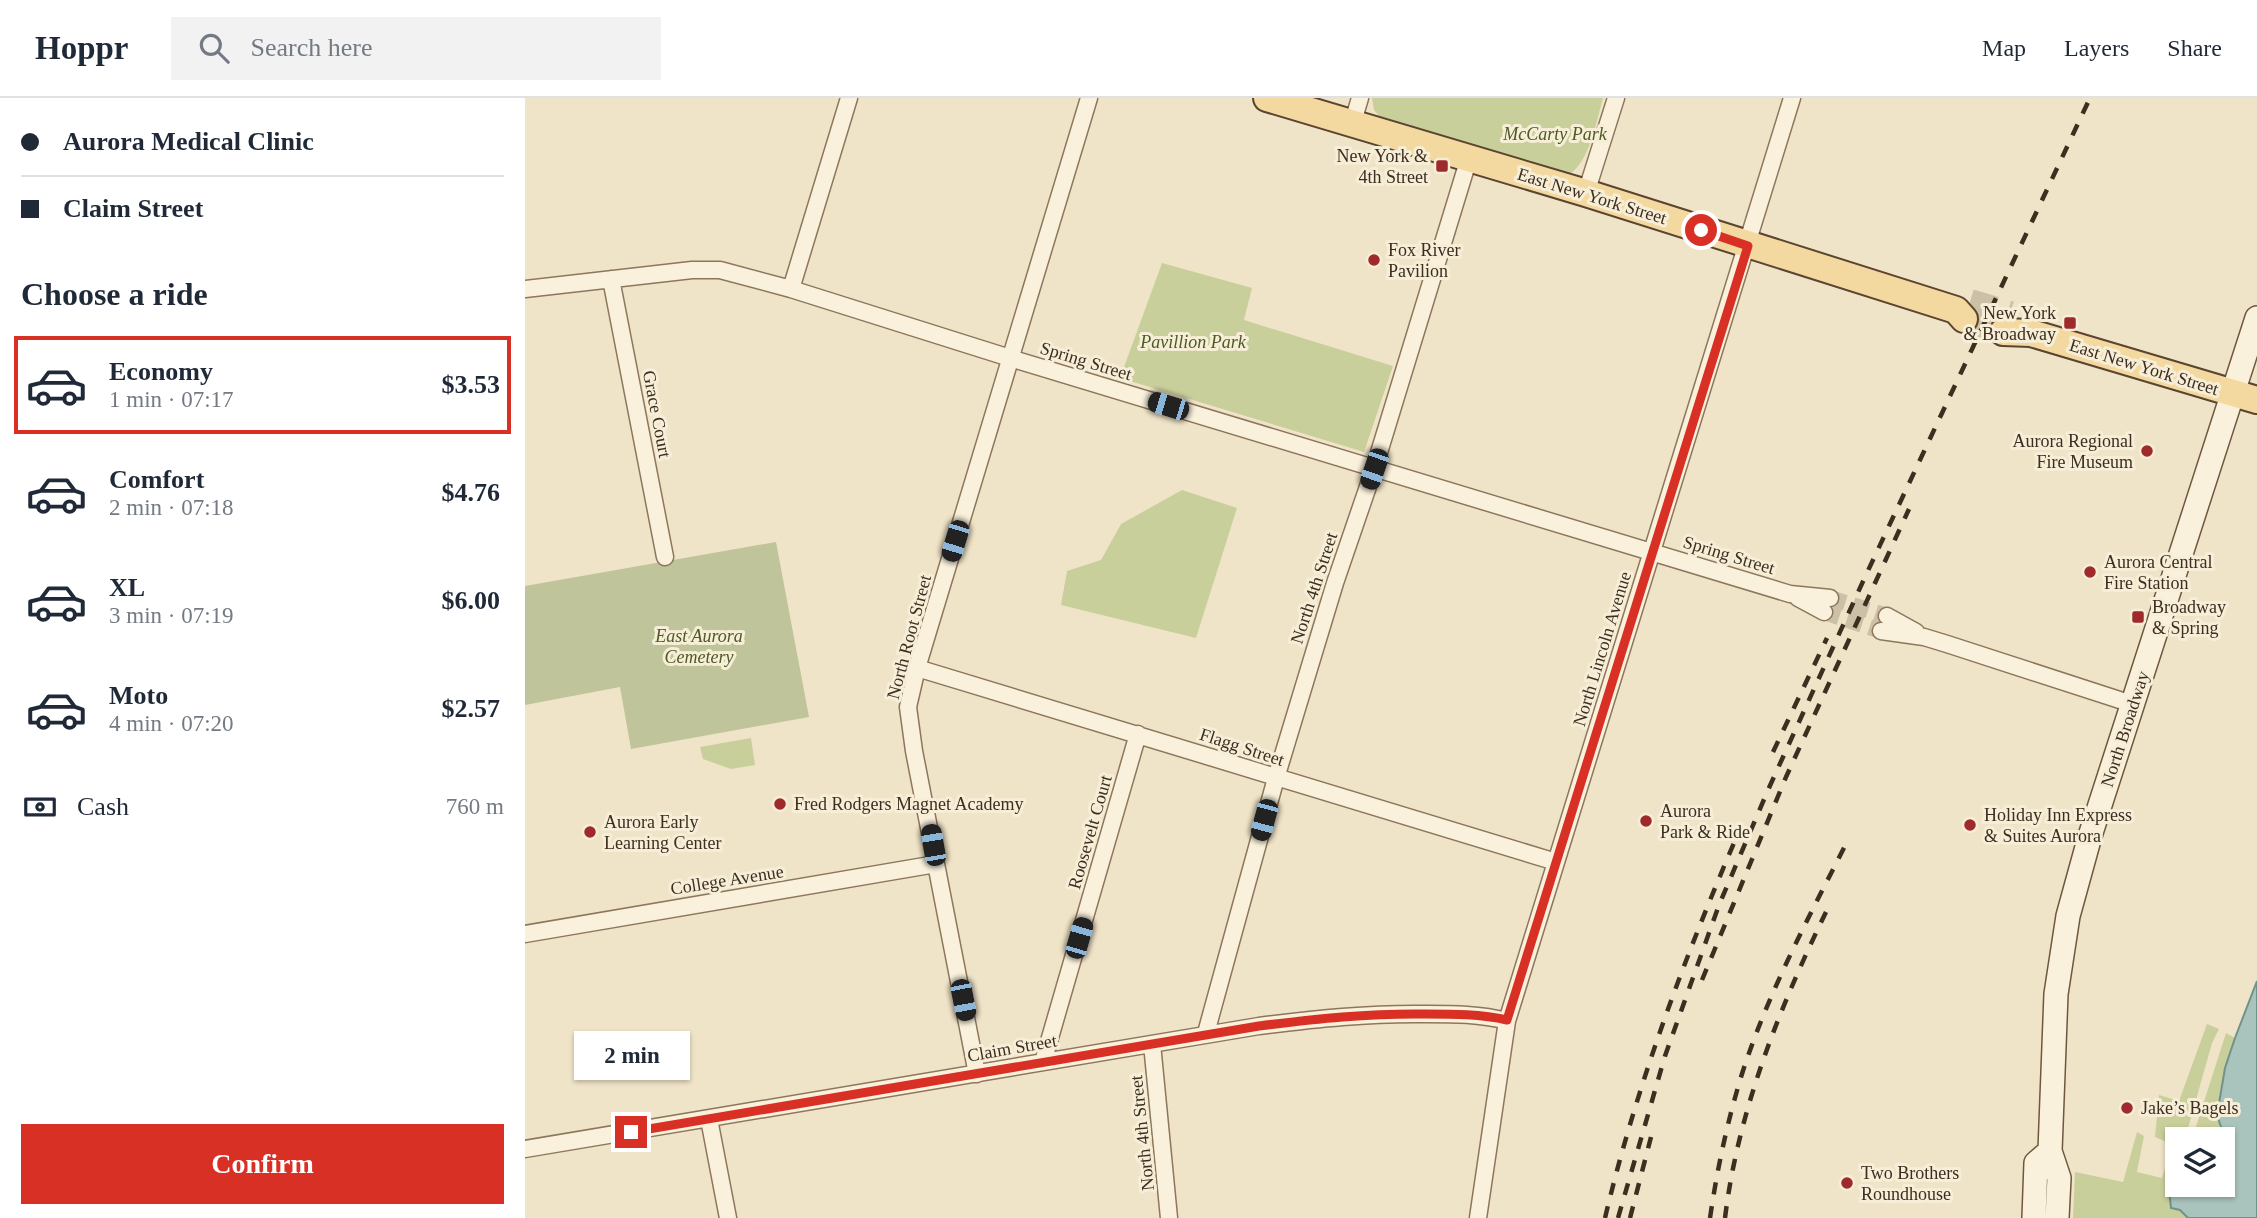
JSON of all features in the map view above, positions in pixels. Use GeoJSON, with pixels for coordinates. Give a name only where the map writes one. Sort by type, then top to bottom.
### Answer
{"type":"FeatureCollection","features":[{"type":"Feature","properties":{"kind":"main road","name":"East New York Street"},"geometry":{"type":"LineString","coordinates":[[1267,98],[1963,310]]}},
{"type":"Feature","properties":{"kind":"main road","name":"North Broadway"},"geometry":{"type":"LineString","coordinates":[[2057,1218],[2059,1178],[2050,1150],[2056,994],[2076,883],[2132,705],[2244,396],[2257,318]]}},
{"type":"Feature","properties":{"kind":"main road","name":"East New York Street"},"geometry":{"type":"LineString","coordinates":[[2006,323],[2031,333],[2244,396]]}},
{"type":"Feature","properties":{"kind":"main road","name":"North Broadway"},"geometry":{"type":"LineString","coordinates":[[2034,1218],[2036,1163],[2050,1150]]}},
{"type":"Feature","properties":{"kind":"street"},"geometry":{"type":"LineString","coordinates":[[791,289],[849,98]]}},
{"type":"Feature","properties":{"kind":"street","name":"North Root Street"},"geometry":{"type":"LineString","coordinates":[[977,1074],[908,707],[917,668],[1089,98]]}},
{"type":"Feature","properties":{"kind":"street"},"geometry":{"type":"LineString","coordinates":[[1352,125],[1360,98]]}},
{"type":"Feature","properties":{"kind":"street"},"geometry":{"type":"LineString","coordinates":[[1586,193],[1616,98]]}},
{"type":"Feature","properties":{"kind":"street","name":"North Lincoln Avenue"},"geometry":{"type":"LineString","coordinates":[[1478,1218],[1507,1020],[1793,98]]}},
{"type":"Feature","properties":{"kind":"street","name":"North 4th Street"},"geometry":{"type":"LineString","coordinates":[[1206,1033],[1276,778],[1469,158]]}},
{"type":"Feature","properties":{"kind":"street","name":"Spring Street"},"geometry":{"type":"LineString","coordinates":[[525,289],[708,269],[791,289],[1010,358],[1827,605]]}},
{"type":"Feature","properties":{"kind":"street","name":"Grace Court"},"geometry":{"type":"LineString","coordinates":[[611,279],[665,557]]}},
{"type":"Feature","properties":{"kind":"street"},"geometry":{"type":"LineString","coordinates":[[1884,623],[2132,705]]}},
{"type":"Feature","properties":{"kind":"street","name":"Flagg Street"},"geometry":{"type":"LineString","coordinates":[[917,668],[1556,862]]}},
{"type":"Feature","properties":{"kind":"street","name":"Roosevelt Court"},"geometry":{"type":"LineString","coordinates":[[1043,1062],[1138,734]]}},
{"type":"Feature","properties":{"kind":"street","name":"College Avenue"},"geometry":{"type":"LineString","coordinates":[[525,934],[936,864]]}},
{"type":"Feature","properties":{"kind":"street","name":"Claim Street"},"geometry":{"type":"LineString","coordinates":[[525,1149],[1206,1033],[1336,1016],[1454,1014],[1507,1020]]}},
{"type":"Feature","properties":{"kind":"street","name":"North 4th Street"},"geometry":{"type":"LineString","coordinates":[[1152,1044],[1169,1218]]}},
{"type":"Feature","properties":{"kind":"street"},"geometry":{"type":"LineString","coordinates":[[709,1119],[727,1218]]}},
{"type":"Feature","properties":{"kind":"green space","name":"McCarty Park"},"geometry":{"type":"Polygon","coordinates":[[[1372,98],[1603,98],[1587,151],[1576,169],[1569,174],[1379,116],[1374,110],[1372,98]]]}},
{"type":"Feature","properties":{"kind":"green space","name":"Pavillion Park"},"geometry":{"type":"Polygon","coordinates":[[[1162,263],[1252,288],[1244,320],[1393,366],[1364,452],[1120,378],[1162,263]]]}},
{"type":"Feature","properties":{"kind":"green space"},"geometry":{"type":"Polygon","coordinates":[[[1182,490],[1237,508],[1196,638],[1061,605],[1067,571],[1101,560],[1121,524],[1182,490]]]}},
{"type":"Feature","properties":{"kind":"green space","name":"East Aurora Cemetery"},"geometry":{"type":"Polygon","coordinates":[[[776,542],[809,717],[631,749],[620,687],[525,705],[525,586],[776,542]]]}},
{"type":"Feature","properties":{"kind":"green space"},"geometry":{"type":"Polygon","coordinates":[[[751,738],[755,765],[731,769],[703,759],[700,747],[751,738]]]}},
{"type":"Feature","properties":{"kind":"green space"},"geometry":{"type":"Polygon","coordinates":[[[2207,1024],[2219,1029],[2212,1043],[2188,1127],[2165,1127],[2165,1141],[2155,1137],[2159,1095],[2179,1101],[2207,1024]]]}},
{"type":"Feature","properties":{"kind":"green space"},"geometry":{"type":"Polygon","coordinates":[[[2226,1033],[2235,1038],[2220,1092],[2219,1127],[2196,1127],[2226,1033]]]}},
{"type":"Feature","properties":{"kind":"green space"},"geometry":{"type":"Polygon","coordinates":[[[2137,1132],[2144,1136],[2137,1172],[2162,1178],[2165,1169],[2165,1197],[2170,1197],[2171,1207],[2180,1210],[2188,1218],[2073,1218],[2075,1172],[2123,1182],[2137,1132]]]}},
{"type":"Feature","properties":{"kind":"water"},"geometry":{"type":"Polygon","coordinates":[[[2257,981],[2257,1218],[2188,1218],[2180,1210],[2171,1208],[2170,1197],[2235,1197],[2235,1127],[2221,1127],[2217,1115],[2225,1068],[2257,981]]]}},
{"type":"Feature","properties":{"kind":"tunnel"},"geometry":{"type":"LineString","coordinates":[[1970,302],[2010,314]]}},
{"type":"Feature","properties":{"kind":"tunnel"},"geometry":{"type":"LineString","coordinates":[[1964,319],[2003,332]]}},
{"type":"Feature","properties":{"kind":"tunnel"},"geometry":{"type":"LineString","coordinates":[[1830,598],[1887,616]]}},
{"type":"Feature","properties":{"kind":"tunnel"},"geometry":{"type":"LineString","coordinates":[[1824,612],[1881,631]]}},
{"type":"Feature","properties":{"kind":"railway"},"geometry":{"type":"LineString","coordinates":[[1618,1218],[1665,1056],[1719,905],[1865,577],[2090,98]]}},
{"type":"Feature","properties":{"kind":"railway"},"geometry":{"type":"LineString","coordinates":[[1702,980],[1786,777],[1909,509]]}},
{"type":"Feature","properties":{"kind":"railway"},"geometry":{"type":"LineString","coordinates":[[1773,752],[1827,638]]}},
{"type":"Feature","properties":{"kind":"railway"},"geometry":{"type":"LineString","coordinates":[[1605,1218],[1646,1072],[1698,929],[1737,836]]}},
{"type":"Feature","properties":{"kind":"railway"},"geometry":{"type":"LineString","coordinates":[[1710,1218],[1727,1129],[1741,1077],[1763,1015],[1849,838]]}},
{"type":"Feature","properties":{"kind":"railway"},"geometry":{"type":"LineString","coordinates":[[1725,1218],[1731,1178],[1750,1100],[1777,1023],[1826,912]]}},
{"type":"Feature","properties":{"kind":"railway"},"geometry":{"type":"LineString","coordinates":[[1630,1218],[1651,1137]]}},
{"type":"Feature","properties":{"kind":"place","name":"New York & 4th Street"},"geometry":{"type":"Point","coordinates":[1442,166]}},
{"type":"Feature","properties":{"kind":"place","name":"Fox River Pavilion"},"geometry":{"type":"Point","coordinates":[1374,260]}},
{"type":"Feature","properties":{"kind":"place","name":"New York & Broadway"},"geometry":{"type":"Point","coordinates":[2070,323]}},
{"type":"Feature","properties":{"kind":"place","name":"Aurora Regional Fire Museum"},"geometry":{"type":"Point","coordinates":[2147,451]}},
{"type":"Feature","properties":{"kind":"place","name":"Aurora Central Fire Station"},"geometry":{"type":"Point","coordinates":[2090,572]}},
{"type":"Feature","properties":{"kind":"place","name":"Broadway & Spring"},"geometry":{"type":"Point","coordinates":[2138,617]}},
{"type":"Feature","properties":{"kind":"place","name":"Fred Rodgers Magnet Academy"},"geometry":{"type":"Point","coordinates":[780,804]}},
{"type":"Feature","properties":{"kind":"place","name":"Aurora Park & Ride"},"geometry":{"type":"Point","coordinates":[1646,821]}},
{"type":"Feature","properties":{"kind":"place","name":"Holiday Inn Express & Suites Aurora"},"geometry":{"type":"Point","coordinates":[1970,825]}},
{"type":"Feature","properties":{"kind":"place","name":"Aurora Early Learning Center"},"geometry":{"type":"Point","coordinates":[590,832]}},
{"type":"Feature","properties":{"kind":"place","name":"Jake’s Bagels"},"geometry":{"type":"Point","coordinates":[2127,1108]}},
{"type":"Feature","properties":{"kind":"place","name":"Two Brothers Roundhouse"},"geometry":{"type":"Point","coordinates":[1847,1183]}},
{"type":"Feature","properties":{"kind":"route"},"geometry":{"type":"LineString","coordinates":[[631,1132],[1206,1033],[1336,1016],[1454,1014],[1507,1020],[1748,246],[1701,230]]}}]}
